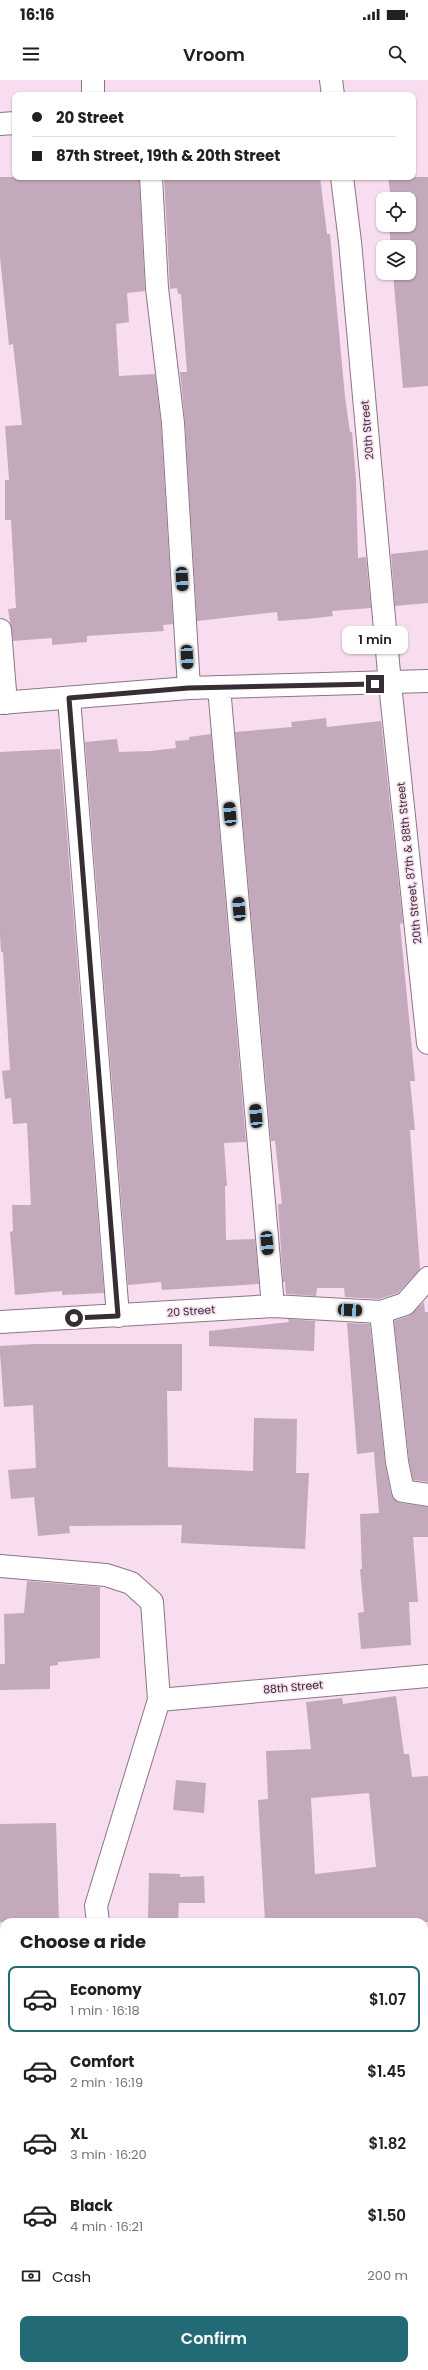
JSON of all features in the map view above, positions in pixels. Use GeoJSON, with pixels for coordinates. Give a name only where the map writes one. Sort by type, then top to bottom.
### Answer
{"type":"FeatureCollection","features":[{"type":"Feature","properties":{"kind":"street"},"geometry":{"type":"LineString","coordinates":[[93,80],[93,92]]}},
{"type":"Feature","properties":{"kind":"street"},"geometry":{"type":"LineString","coordinates":[[331,80],[332,92]]}},
{"type":"Feature","properties":{"kind":"street"},"geometry":{"type":"LineString","coordinates":[[0,124],[12,123]]}},
{"type":"Feature","properties":{"kind":"street"},"geometry":{"type":"LineString","coordinates":[[151,180],[157,288],[174,423],[188,688]]}},
{"type":"Feature","properties":{"kind":"street","name":"20th Street"},"geometry":{"type":"LineString","coordinates":[[342,180],[350,242],[390,684]]}},
{"type":"Feature","properties":{"kind":"street"},"geometry":{"type":"LineString","coordinates":[[0,630],[3,703],[188,688],[390,684],[428,681]]}},
{"type":"Feature","properties":{"kind":"street","name":"20th Street, 87th & 88th Street"},"geometry":{"type":"LineString","coordinates":[[390,684],[428,1043]]}},
{"type":"Feature","properties":{"kind":"street"},"geometry":{"type":"LineString","coordinates":[[220,687],[273,1306]]}},
{"type":"Feature","properties":{"kind":"street"},"geometry":{"type":"LineString","coordinates":[[69,698],[118,1316]]}},
{"type":"Feature","properties":{"kind":"street"},"geometry":{"type":"LineString","coordinates":[[428,1278],[405,1304],[381,1312],[397,1462],[403,1490],[428,1495]]}},
{"type":"Feature","properties":{"kind":"street","name":"20 Street"},"geometry":{"type":"LineString","coordinates":[[0,1322],[273,1306],[381,1312]]}},
{"type":"Feature","properties":{"kind":"street"},"geometry":{"type":"LineString","coordinates":[[0,1566],[106,1574],[131,1583],[152,1602],[159,1700],[96,1906],[98,1918]]}},
{"type":"Feature","properties":{"kind":"street","name":"88th Street"},"geometry":{"type":"LineString","coordinates":[[159,1700],[428,1676]]}},
{"type":"Feature","properties":{"kind":"building"},"geometry":{"type":"Polygon","coordinates":[[[0,177],[12,177],[12,180],[139,180],[145,291],[127,293],[129,322],[116,324],[119,376],[155,374],[161,424],[173,624],[163,625],[164,631],[87,636],[87,642],[52,645],[52,638],[13,641],[8,609],[16,608],[11,520],[5,520],[5,480],[9,480],[5,426],[22,425],[13,344],[9,345],[0,257],[0,177]]]}},
{"type":"Feature","properties":{"kind":"building"},"geometry":{"type":"Polygon","coordinates":[[[416,177],[428,177],[428,386],[403,388],[394,280],[416,280],[416,240],[390,240],[390,232],[416,232],[416,192],[390,192],[388,180],[416,180],[416,177]]]}},
{"type":"Feature","properties":{"kind":"building"},"geometry":{"type":"Polygon","coordinates":[[[164,180],[320,180],[327,234],[330,234],[345,397],[350,432],[352,432],[356,480],[358,558],[366,557],[371,608],[332,611],[333,616],[306,619],[278,621],[277,612],[197,621],[185,422],[180,372],[187,372],[181,294],[178,294],[177,288],[170,289],[164,180]]]}},
{"type":"Feature","properties":{"kind":"building"},"geometry":{"type":"Polygon","coordinates":[[[428,550],[428,603],[395,606],[391,554],[428,550]]]}},
{"type":"Feature","properties":{"kind":"building"},"geometry":{"type":"Polygon","coordinates":[[[326,718],[327,727],[381,721],[403,923],[400,924],[415,1081],[410,1081],[415,1130],[410,1130],[420,1269],[398,1293],[379,1299],[345,1297],[344,1288],[317,1288],[316,1296],[286,1294],[285,1282],[283,1282],[278,1204],[282,1204],[275,1141],[271,1141],[235,732],[292,727],[291,722],[326,718]]]}},
{"type":"Feature","properties":{"kind":"building"},"geometry":{"type":"Polygon","coordinates":[[[211,734],[246,1142],[224,1143],[227,1186],[225,1186],[226,1240],[255,1239],[259,1284],[162,1290],[161,1282],[128,1285],[85,742],[117,739],[119,752],[151,751],[176,748],[175,741],[189,740],[189,737],[211,734]]]}},
{"type":"Feature","properties":{"kind":"building"},"geometry":{"type":"Polygon","coordinates":[[[60,749],[104,1293],[62,1295],[62,1291],[15,1295],[10,1232],[13,1231],[12,1205],[31,1205],[27,1123],[13,1124],[11,1098],[5,1099],[2,1071],[10,1070],[3,952],[1,952],[0,934],[0,752],[60,749]]]}},
{"type":"Feature","properties":{"kind":"building"},"geometry":{"type":"Polygon","coordinates":[[[424,1302],[425,1312],[428,1312],[428,1482],[413,1480],[409,1460],[394,1321],[409,1316],[424,1302]]]}},
{"type":"Feature","properties":{"kind":"building"},"geometry":{"type":"Polygon","coordinates":[[[288,1319],[315,1321],[314,1351],[209,1346],[209,1331],[289,1322],[288,1319]]]}},
{"type":"Feature","properties":{"kind":"building"},"geometry":{"type":"Polygon","coordinates":[[[347,1323],[370,1324],[385,1463],[391,1494],[395,1500],[401,1503],[428,1507],[428,1537],[413,1537],[418,1602],[409,1602],[411,1645],[361,1649],[358,1613],[364,1612],[360,1569],[362,1569],[360,1514],[379,1513],[374,1452],[357,1454],[347,1323]]]}},
{"type":"Feature","properties":{"kind":"building"},"geometry":{"type":"Polygon","coordinates":[[[34,1344],[182,1344],[182,1391],[167,1391],[168,1467],[253,1471],[254,1418],[297,1419],[296,1473],[309,1473],[305,1549],[181,1543],[182,1525],[69,1526],[70,1533],[38,1536],[34,1497],[11,1499],[8,1470],[36,1468],[33,1405],[4,1407],[0,1353],[0,1346],[34,1344]]]}},
{"type":"Feature","properties":{"kind":"building"},"geometry":{"type":"Polygon","coordinates":[[[27,1581],[100,1587],[100,1658],[58,1662],[58,1665],[50,1666],[50,1689],[0,1690],[0,1664],[5,1664],[4,1614],[24,1613],[27,1581]]]}},
{"type":"Feature","properties":{"kind":"building"},"geometry":{"type":"Polygon","coordinates":[[[396,1696],[404,1754],[409,1754],[412,1777],[428,1776],[428,1918],[265,1918],[258,1800],[268,1799],[266,1751],[311,1749],[306,1702],[342,1698],[343,1704],[396,1696]],[[369,1793],[311,1798],[315,1874],[376,1867],[369,1793]]]}},
{"type":"Feature","properties":{"kind":"building"},"geometry":{"type":"Polygon","coordinates":[[[176,1780],[206,1783],[204,1813],[173,1810],[176,1780]]]}},
{"type":"Feature","properties":{"kind":"building"},"geometry":{"type":"Polygon","coordinates":[[[56,1823],[59,1918],[0,1918],[0,1824],[56,1823]]]}},
{"type":"Feature","properties":{"kind":"building"},"geometry":{"type":"Polygon","coordinates":[[[149,1873],[180,1874],[180,1877],[204,1876],[205,1903],[179,1903],[178,1918],[148,1918],[149,1873]]]}},
{"type":"Feature","properties":{"kind":"route"},"geometry":{"type":"LineString","coordinates":[[74,1318],[118,1316],[69,698],[188,688],[375,684]]}}]}
